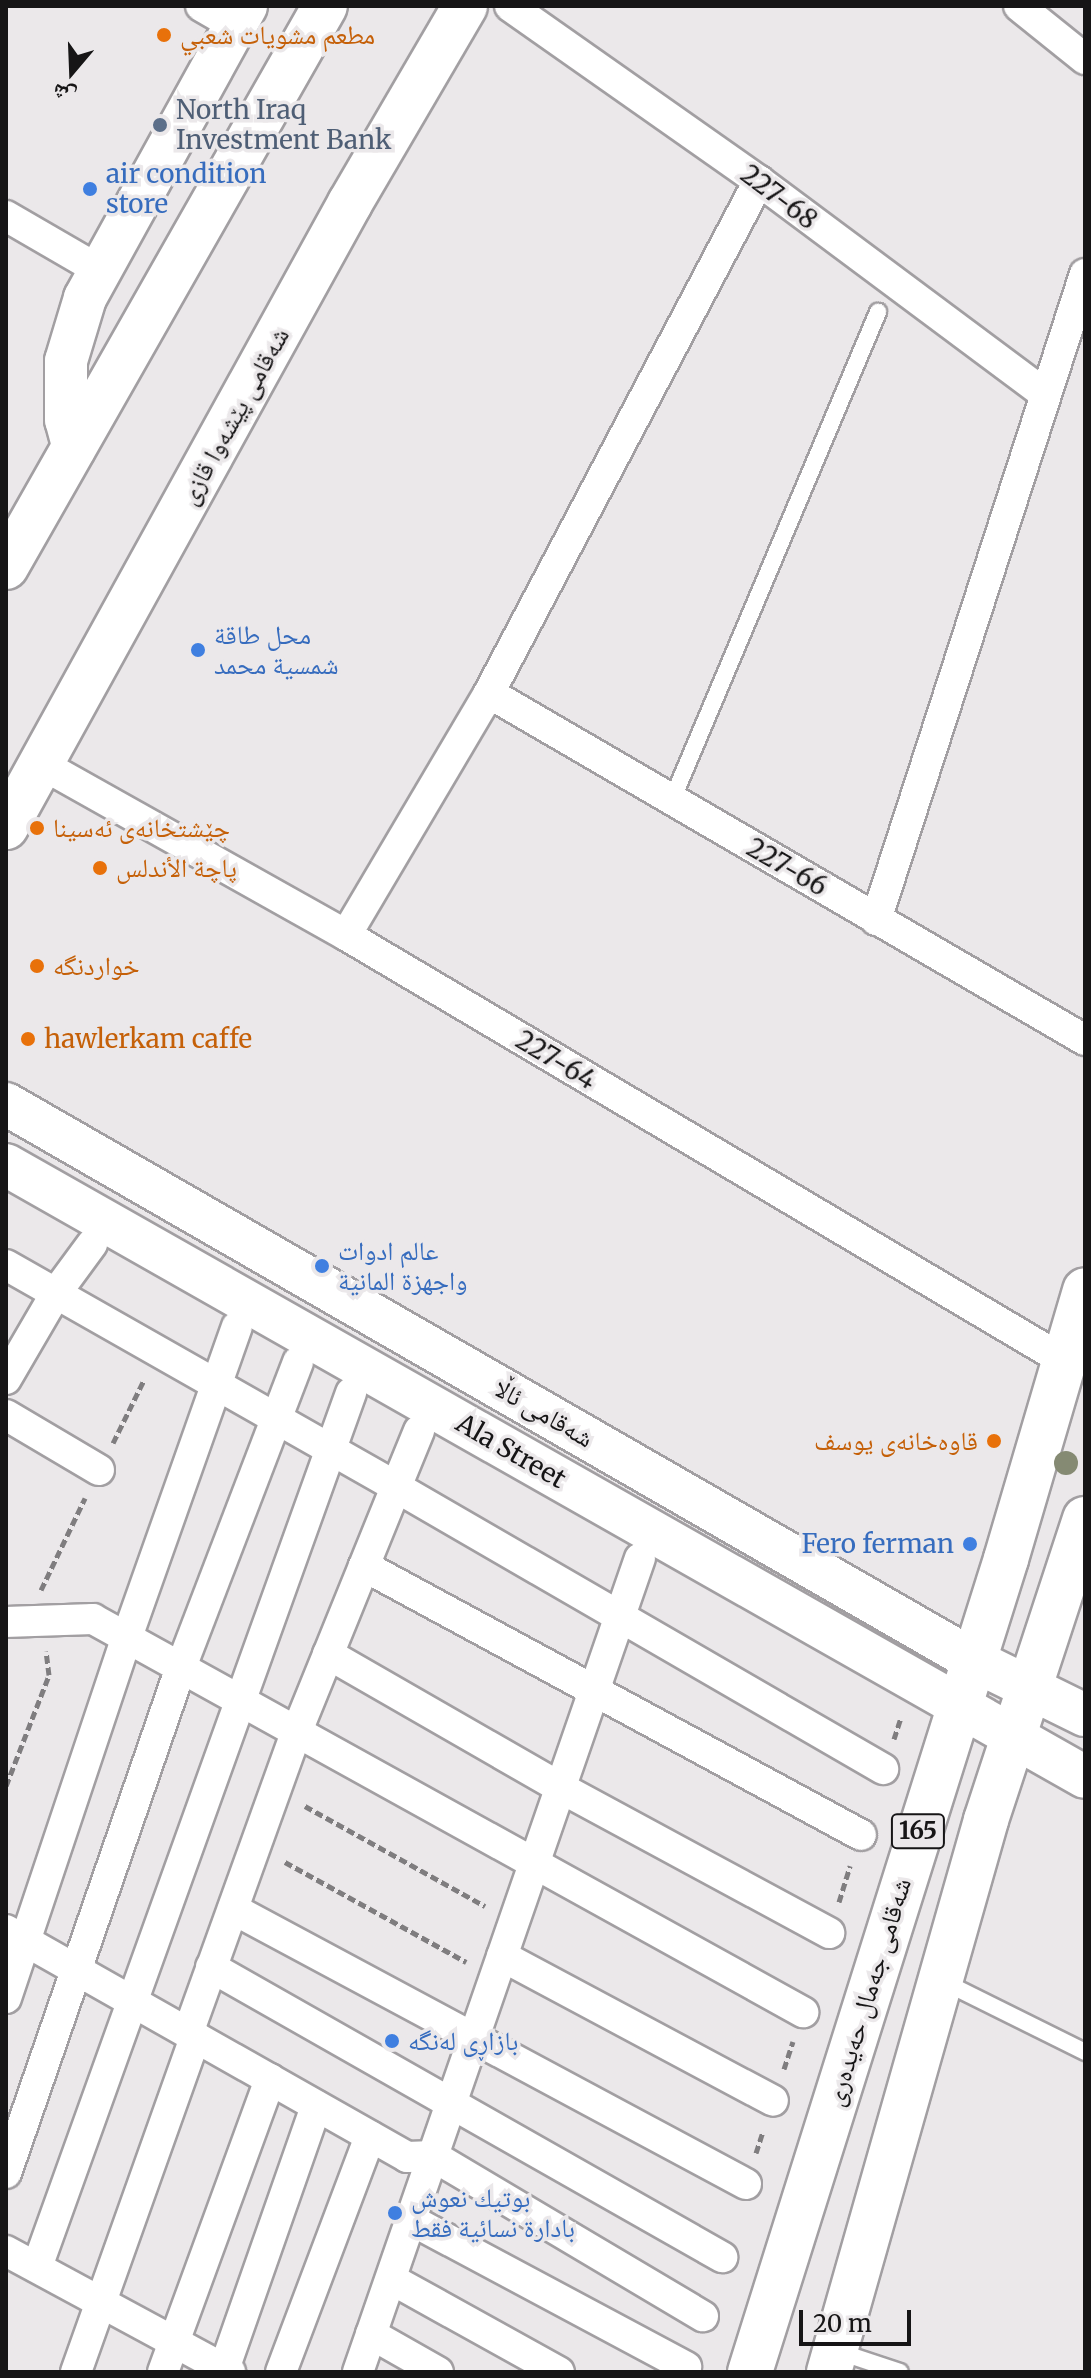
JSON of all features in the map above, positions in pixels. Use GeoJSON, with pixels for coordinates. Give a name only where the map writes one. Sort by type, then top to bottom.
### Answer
{"type":"FeatureCollection","features":[{"type":"Feature","properties":{"kind":"main road"},"geometry":{"type":"LineString","coordinates":[[6,567],[325,6]]}},
{"type":"Feature","properties":{"kind":"main road","name":"شەقامی پێشەوا قازی"},"geometry":{"type":"LineString","coordinates":[[6,827],[43,765],[350,203],[465,6]]}},
{"type":"Feature","properties":{"kind":"main road"},"geometry":{"type":"LineString","coordinates":[[74,449],[66,420],[66,361],[85,298],[227,13]]}},
{"type":"Feature","properties":{"kind":"main road","name":"شه‌قامی ئاڵا"},"geometry":{"type":"LineString","coordinates":[[6,1104],[971,1659],[1085,1715]]}},
{"type":"Feature","properties":{"kind":"main road","name":"Ala Street"},"geometry":{"type":"LineString","coordinates":[[6,1165],[957,1704],[1015,1740]]}},
{"type":"Feature","properties":{"kind":"main road","name":"شەقامی جەمال حەیدەری"},"geometry":{"type":"LineString","coordinates":[[750,2372],[1085,1290]]}},
{"type":"Feature","properties":{"kind":"main road","name":"165"},"geometry":{"type":"LineString","coordinates":[[833,2361],[986,1820],[1015,1740],[1085,1519]]}},
{"type":"Feature","properties":{"kind":"main road"},"geometry":{"type":"LineString","coordinates":[[1015,1740],[1085,1777]]}},
{"type":"Feature","properties":{"kind":"street","name":"227-68"},"geometry":{"type":"LineString","coordinates":[[510,6],[759,181],[1045,394]]}},
{"type":"Feature","properties":{"kind":"street"},"geometry":{"type":"LineString","coordinates":[[1019,6],[1085,59]]}},
{"type":"Feature","properties":{"kind":"street"},"geometry":{"type":"LineString","coordinates":[[346,935],[489,693],[759,181]]}},
{"type":"Feature","properties":{"kind":"street"},"geometry":{"type":"LineString","coordinates":[[6,216],[101,271]]}},
{"type":"Feature","properties":{"kind":"street"},"geometry":{"type":"LineString","coordinates":[[876,920],[1085,274]]}},
{"type":"Feature","properties":{"kind":"street","name":"227-66"},"geometry":{"type":"LineString","coordinates":[[489,693],[1085,1040]]}},
{"type":"Feature","properties":{"kind":"street","name":"227-64"},"geometry":{"type":"LineString","coordinates":[[43,765],[346,935],[1065,1361]]}},
{"type":"Feature","properties":{"kind":"street"},"geometry":{"type":"LineString","coordinates":[[6,1379],[56,1293],[92,1244]]}},
{"type":"Feature","properties":{"kind":"street"},"geometry":{"type":"LineString","coordinates":[[6,1265],[883,1769]]}},
{"type":"Feature","properties":{"kind":"street"},"geometry":{"type":"LineString","coordinates":[[6,1998],[16,1936],[237,1327]]}},
{"type":"Feature","properties":{"kind":"street"},"geometry":{"type":"LineString","coordinates":[[6,2173],[181,1667],[298,1362]]}},
{"type":"Feature","properties":{"kind":"street"},"geometry":{"type":"LineString","coordinates":[[316,2106],[226,2371],[101,2302],[16,2264],[130,2001],[351,1393]]}},
{"type":"Feature","properties":{"kind":"street"},"geometry":{"type":"LineString","coordinates":[[6,1415],[99,1470]]}},
{"type":"Feature","properties":{"kind":"street"},"geometry":{"type":"LineString","coordinates":[[76,2372],[191,2035],[211,1967],[255,1846],[297,1731],[419,1431]]}},
{"type":"Feature","properties":{"kind":"street"},"geometry":{"type":"LineString","coordinates":[[358,2372],[640,1558]]}},
{"type":"Feature","properties":{"kind":"street"},"geometry":{"type":"LineString","coordinates":[[364,1566],[861,1835]]}},
{"type":"Feature","properties":{"kind":"street"},"geometry":{"type":"LineString","coordinates":[[6,1622],[93,1619],[803,2012]]}},
{"type":"Feature","properties":{"kind":"street"},"geometry":{"type":"LineString","coordinates":[[328,1654],[561,1788],[829,1933]]}},
{"type":"Feature","properties":{"kind":"street"},"geometry":{"type":"LineString","coordinates":[[233,1909],[746,2184]]}},
{"type":"Feature","properties":{"kind":"street"},"geometry":{"type":"LineString","coordinates":[[16,1936],[407,2157],[433,2156],[703,2316]]}},
{"type":"Feature","properties":{"kind":"street"},"geometry":{"type":"LineString","coordinates":[[211,1967],[722,2257]]}},
{"type":"Feature","properties":{"kind":"street"},"geometry":{"type":"LineString","coordinates":[[498,1967],[773,2101]]}},
{"type":"Feature","properties":{"kind":"street"},"geometry":{"type":"LineString","coordinates":[[163,2372],[270,2079]]}},
{"type":"Feature","properties":{"kind":"street"},"geometry":{"type":"LineString","coordinates":[[281,2372],[370,2136]]}},
{"type":"Feature","properties":{"kind":"street"},"geometry":{"type":"LineString","coordinates":[[411,2220],[686,2367]]}},
{"type":"Feature","properties":{"kind":"street"},"geometry":{"type":"LineString","coordinates":[[391,2279],[559,2372]]}},
{"type":"Feature","properties":{"kind":"street"},"geometry":{"type":"LineString","coordinates":[[371,2334],[438,2372]]}},
{"type":"Feature","properties":{"kind":"lane"},"geometry":{"type":"LineString","coordinates":[[672,800],[878,312]]}},
{"type":"Feature","properties":{"kind":"lane"},"geometry":{"type":"LineString","coordinates":[[941,1981],[1085,2052]]}},
{"type":"Feature","properties":{"kind":"lane"},"geometry":{"type":"LineString","coordinates":[[833,2361],[900,2372]]}},
{"type":"Feature","properties":{"kind":"path"},"geometry":{"type":"LineString","coordinates":[[6,1786],[49,1675],[41,1585],[143,1384],[152,1348]]}},
{"type":"Feature","properties":{"kind":"path"},"geometry":{"type":"LineString","coordinates":[[276,1789],[514,1922]]}},
{"type":"Feature","properties":{"kind":"path"},"geometry":{"type":"LineString","coordinates":[[255,1846],[498,1967]]}},
{"type":"Feature","properties":{"kind":"place","name":"مطعم مشويات شعبي"},"geometry":{"type":"Point","coordinates":[164,35]}},
{"type":"Feature","properties":{"kind":"place","name":"North Iraq Investment Bank"},"geometry":{"type":"Point","coordinates":[160,125]}},
{"type":"Feature","properties":{"kind":"place","name":"air condition store"},"geometry":{"type":"Point","coordinates":[90,189]}},
{"type":"Feature","properties":{"kind":"place","name":"محل طاقة شمسية محمد"},"geometry":{"type":"Point","coordinates":[198,650]}},
{"type":"Feature","properties":{"kind":"place","name":"چێشتخانەی ئەسینا"},"geometry":{"type":"Point","coordinates":[37,828]}},
{"type":"Feature","properties":{"kind":"place","name":"پاچة الأندلس"},"geometry":{"type":"Point","coordinates":[100,868]}},
{"type":"Feature","properties":{"kind":"place","name":"خواردنگە"},"geometry":{"type":"Point","coordinates":[37,966]}},
{"type":"Feature","properties":{"kind":"place","name":"hawlerkam caffe"},"geometry":{"type":"Point","coordinates":[28,1039]}},
{"type":"Feature","properties":{"kind":"place","name":"عالم ادوات واجهزة المانية"},"geometry":{"type":"Point","coordinates":[322,1266]}},
{"type":"Feature","properties":{"kind":"place","name":"قاوەخانەی یوسف"},"geometry":{"type":"Point","coordinates":[994,1441]}},
{"type":"Feature","properties":{"kind":"place","name":"Fero ferman"},"geometry":{"type":"Point","coordinates":[970,1544]}},
{"type":"Feature","properties":{"kind":"place","name":"بازاڕی لەنگە"},"geometry":{"type":"Point","coordinates":[392,2041]}},
{"type":"Feature","properties":{"kind":"place","name":"بوتيك نعوش بادارة نسائية فقط"},"geometry":{"type":"Point","coordinates":[395,2213]}}]}
